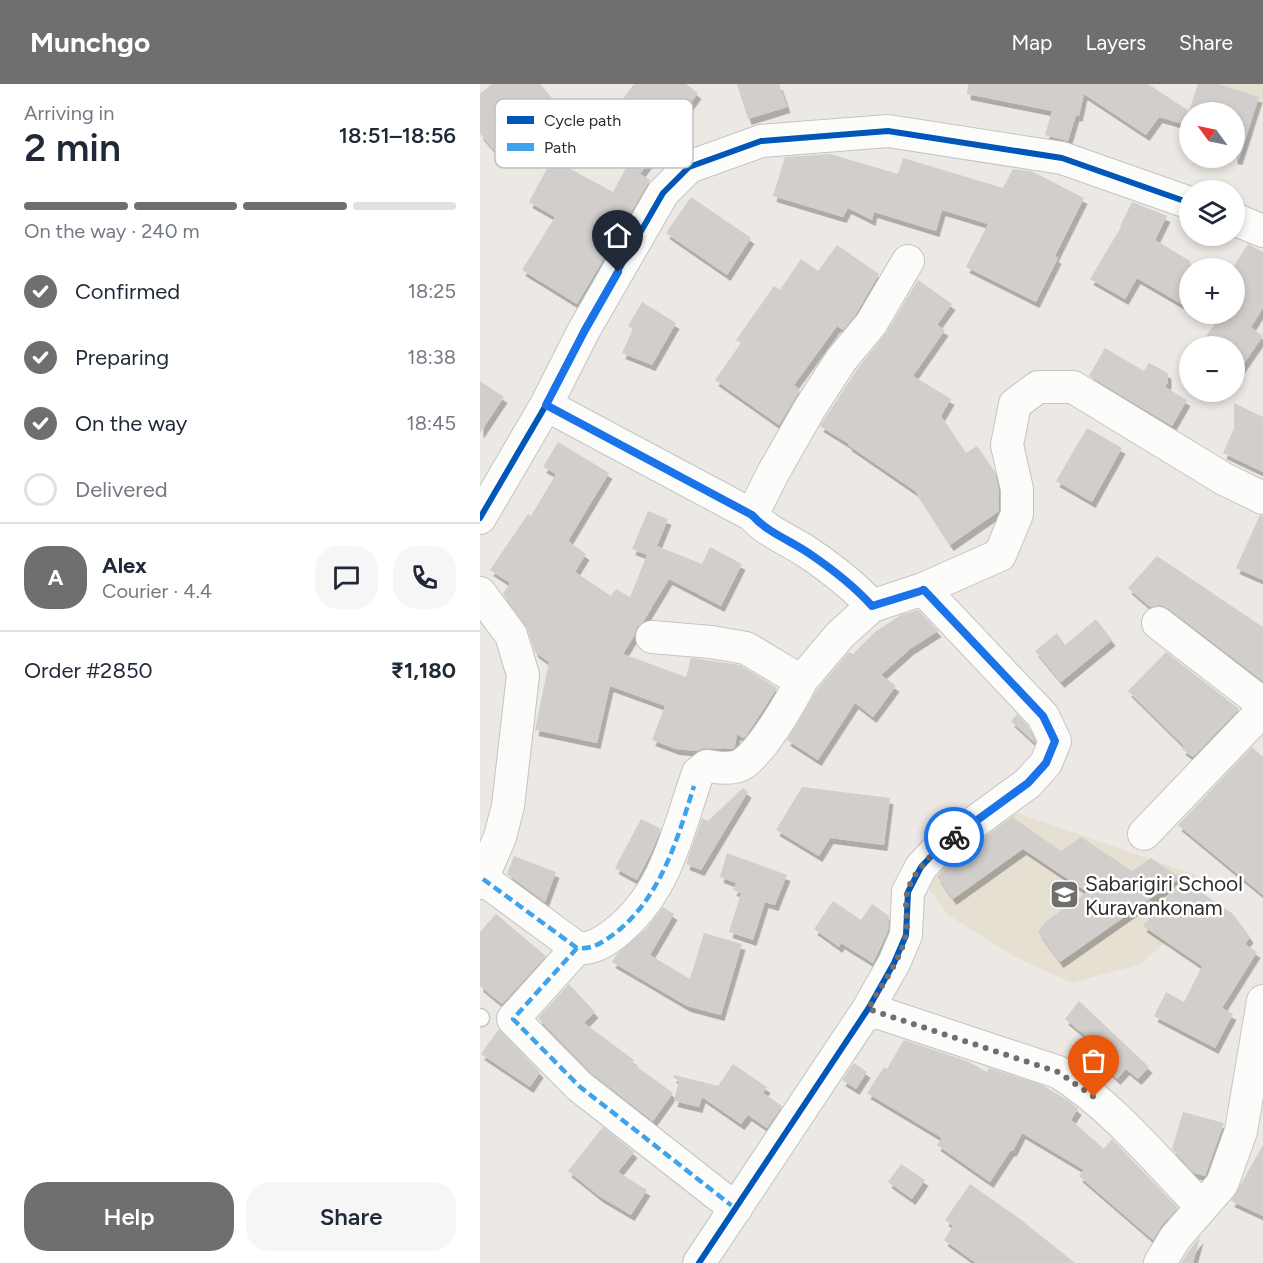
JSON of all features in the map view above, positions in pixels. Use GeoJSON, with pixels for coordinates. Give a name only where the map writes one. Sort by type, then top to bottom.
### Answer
{"type":"FeatureCollection","features":[{"type":"Feature","properties":{"kind":"street"},"geometry":{"type":"LineString","coordinates":[[693,166],[761,141],[888,131],[1062,158],[1179,199]]}},
{"type":"Feature","properties":{"kind":"street"},"geometry":{"type":"LineString","coordinates":[[480,518],[546,405],[585,330],[663,193],[688,168]]}},
{"type":"Feature","properties":{"kind":"street"},"geometry":{"type":"LineString","coordinates":[[1245,222],[1263,231]]}},
{"type":"Feature","properties":{"kind":"street"},"geometry":{"type":"LineString","coordinates":[[752,515],[772,473],[810,408],[841,360],[871,324],[908,261]]}},
{"type":"Feature","properties":{"kind":"street"},"geometry":{"type":"LineString","coordinates":[[480,593],[511,634],[523,675],[508,806],[500,837],[481,881],[577,948],[584,949],[601,944],[625,925],[654,892],[677,842],[698,773],[707,766],[720,768],[743,764],[766,739],[792,700],[801,681],[840,635],[872,606],[924,590],[1000,555],[1017,514],[1017,489],[1007,445],[1015,405],[1038,387],[1073,387],[1224,479],[1263,498]]}},
{"type":"Feature","properties":{"kind":"street"},"geometry":{"type":"LineString","coordinates":[[546,405],[752,515],[762,527],[810,554],[860,592],[872,606]]}},
{"type":"Feature","properties":{"kind":"street"},"geometry":{"type":"LineString","coordinates":[[699,1263],[868,1009],[894,963],[906,935],[908,892],[921,867],[938,849],[1028,783],[1046,763],[1055,741],[1043,716],[924,590]]}},
{"type":"Feature","properties":{"kind":"street"},"geometry":{"type":"LineString","coordinates":[[1158,623],[1263,704]]}},
{"type":"Feature","properties":{"kind":"street"},"geometry":{"type":"LineString","coordinates":[[652,637],[711,642],[746,648],[801,681]]}},
{"type":"Feature","properties":{"kind":"street"},"geometry":{"type":"LineString","coordinates":[[1144,834],[1263,710]]}},
{"type":"Feature","properties":{"kind":"street"},"geometry":{"type":"LineString","coordinates":[[577,948],[513,1019],[579,1086],[736,1209]]}},
{"type":"Feature","properties":{"kind":"street"},"geometry":{"type":"LineString","coordinates":[[1160,1263],[1175,1238],[1222,1184],[1241,1131],[1263,1001]]}},
{"type":"Feature","properties":{"kind":"street"},"geometry":{"type":"LineString","coordinates":[[868,1009],[1058,1072],[1082,1087],[1106,1107],[1202,1207]]}},
{"type":"Feature","properties":{"kind":"shaded area"},"geometry":{"type":"Polygon","coordinates":[[[1208,84],[1263,84],[1263,105],[1208,84]]]}},
{"type":"Feature","properties":{"kind":"shaded area","name":"Sabarigiri School Kuravankonam"},"geometry":{"type":"Polygon","coordinates":[[[1000,807],[1199,876],[1188,921],[1141,964],[1072,983],[1017,958],[948,915],[913,867],[1000,807]]]}},
{"type":"Feature","properties":{"kind":"building"},"geometry":{"type":"Polygon","coordinates":[[[492,84],[540,84],[553,99],[495,99],[494,150],[480,134],[480,94],[492,84]]]}},
{"type":"Feature","properties":{"kind":"building"},"geometry":{"type":"Polygon","coordinates":[[[634,84],[686,84],[698,93],[693,100],[623,99],[634,84]]]}},
{"type":"Feature","properties":{"kind":"building"},"geometry":{"type":"Polygon","coordinates":[[[737,84],[779,84],[787,107],[748,119],[737,84]]]}},
{"type":"Feature","properties":{"kind":"building"},"geometry":{"type":"Polygon","coordinates":[[[968,84],[1148,84],[1179,104],[1179,123],[1159,117],[1146,135],[1084,94],[1079,116],[1076,115],[1068,141],[1045,135],[1052,111],[967,94],[968,84]]]}},
{"type":"Feature","properties":{"kind":"building"},"geometry":{"type":"Polygon","coordinates":[[[1198,84],[1218,84],[1259,97],[1245,140],[1245,102],[1192,102],[1198,84]]]}},
{"type":"Feature","properties":{"kind":"building"},"geometry":{"type":"Polygon","coordinates":[[[830,154],[898,174],[903,158],[1003,188],[1013,169],[1031,171],[1084,198],[1055,256],[1058,258],[1036,302],[966,267],[988,224],[942,210],[936,231],[874,212],[872,220],[848,208],[843,217],[773,196],[785,157],[830,154]]]}},
{"type":"Feature","properties":{"kind":"building"},"geometry":{"type":"Polygon","coordinates":[[[547,168],[569,168],[613,192],[626,168],[644,168],[640,174],[650,180],[577,304],[522,270],[555,217],[529,202],[547,168]]]}},
{"type":"Feature","properties":{"kind":"building"},"geometry":{"type":"Polygon","coordinates":[[[691,197],[751,238],[727,275],[666,233],[691,197]]]}},
{"type":"Feature","properties":{"kind":"building"},"geometry":{"type":"Polygon","coordinates":[[[1132,202],[1167,216],[1155,240],[1185,258],[1179,258],[1179,303],[1137,278],[1125,299],[1090,279],[1132,202]]]}},
{"type":"Feature","properties":{"kind":"building"},"geometry":{"type":"Polygon","coordinates":[[[1248,244],[1263,252],[1263,308],[1251,327],[1263,336],[1245,362],[1245,336],[1206,336],[1215,324],[1245,324],[1245,258],[1239,258],[1248,244]]]}},
{"type":"Feature","properties":{"kind":"building"},"geometry":{"type":"Polygon","coordinates":[[[837,245],[879,274],[856,314],[843,330],[837,326],[794,385],[800,390],[779,425],[715,380],[741,343],[736,340],[774,286],[780,290],[801,259],[818,271],[837,245]]]}},
{"type":"Feature","properties":{"kind":"building"},"geometry":{"type":"Polygon","coordinates":[[[918,280],[952,304],[937,325],[945,330],[913,376],[951,399],[941,416],[966,453],[977,446],[995,472],[999,491],[999,511],[950,545],[915,491],[820,426],[856,371],[886,333],[918,280]]]}},
{"type":"Feature","properties":{"kind":"building"},"geometry":{"type":"Polygon","coordinates":[[[642,302],[676,323],[652,365],[622,353],[633,329],[628,326],[642,302]]]}},
{"type":"Feature","properties":{"kind":"building"},"geometry":{"type":"Polygon","coordinates":[[[1105,348],[1144,371],[1149,363],[1168,373],[1168,382],[1165,387],[1179,395],[1179,402],[1186,402],[1172,426],[1089,376],[1105,348]]]}},
{"type":"Feature","properties":{"kind":"building"},"geometry":{"type":"Polygon","coordinates":[[[480,381],[504,397],[480,433],[480,381]]]}},
{"type":"Feature","properties":{"kind":"building"},"geometry":{"type":"Polygon","coordinates":[[[1234,403],[1263,417],[1263,472],[1223,453],[1234,428],[1234,403]]]}},
{"type":"Feature","properties":{"kind":"building"},"geometry":{"type":"Polygon","coordinates":[[[1087,428],[1122,448],[1092,502],[1056,481],[1087,428]]]}},
{"type":"Feature","properties":{"kind":"building"},"geometry":{"type":"Polygon","coordinates":[[[558,442],[609,473],[568,541],[586,554],[575,572],[611,596],[616,589],[630,597],[647,555],[632,549],[648,511],[668,519],[657,546],[702,564],[710,547],[742,564],[721,606],[669,579],[643,622],[637,627],[623,654],[686,677],[691,658],[740,665],[777,688],[746,736],[743,738],[737,734],[733,749],[703,748],[697,751],[676,749],[652,740],[665,706],[610,686],[597,743],[535,730],[549,662],[535,652],[526,625],[503,594],[510,583],[490,570],[528,514],[531,516],[556,474],[543,467],[558,442]]]}},
{"type":"Feature","properties":{"kind":"building"},"geometry":{"type":"Polygon","coordinates":[[[1260,515],[1263,516],[1263,580],[1236,568],[1260,515]]]}},
{"type":"Feature","properties":{"kind":"building"},"geometry":{"type":"Polygon","coordinates":[[[1157,556],[1263,627],[1263,681],[1169,609],[1160,605],[1150,607],[1128,588],[1157,556]]]}},
{"type":"Feature","properties":{"kind":"building"},"geometry":{"type":"Polygon","coordinates":[[[918,610],[938,631],[910,649],[881,675],[896,686],[873,717],[855,703],[818,760],[787,740],[816,691],[849,652],[853,654],[875,632],[901,615],[918,610]]]}},
{"type":"Feature","properties":{"kind":"building"},"geometry":{"type":"Polygon","coordinates":[[[1096,619],[1112,640],[1061,682],[1035,651],[1057,633],[1065,645],[1096,619]]]}},
{"type":"Feature","properties":{"kind":"building"},"geometry":{"type":"Polygon","coordinates":[[[1166,652],[1239,709],[1193,757],[1182,749],[1184,746],[1128,691],[1166,652]]]}},
{"type":"Feature","properties":{"kind":"building"},"geometry":{"type":"Polygon","coordinates":[[[1017,714],[1028,726],[1035,743],[1011,721],[1017,714]]]}},
{"type":"Feature","properties":{"kind":"building"},"geometry":{"type":"Polygon","coordinates":[[[1252,747],[1263,757],[1263,895],[1178,825],[1252,747]]]}},
{"type":"Feature","properties":{"kind":"building"},"geometry":{"type":"Polygon","coordinates":[[[802,787],[890,798],[884,845],[830,838],[819,856],[776,830],[802,787]]]}},
{"type":"Feature","properties":{"kind":"building"},"geometry":{"type":"Polygon","coordinates":[[[743,788],[748,792],[701,870],[686,864],[702,818],[708,821],[743,788]]]}},
{"type":"Feature","properties":{"kind":"building"},"geometry":{"type":"Polygon","coordinates":[[[1012,817],[1061,851],[1081,837],[1132,871],[1151,858],[1180,878],[1060,962],[1038,932],[1045,922],[1087,892],[1023,849],[953,899],[937,877],[950,863],[1012,817]]]}},
{"type":"Feature","properties":{"kind":"building"},"geometry":{"type":"Polygon","coordinates":[[[641,819],[661,829],[637,880],[615,868],[641,819]]]}},
{"type":"Feature","properties":{"kind":"building"},"geometry":{"type":"Polygon","coordinates":[[[727,853],[787,875],[775,905],[765,902],[753,940],[729,932],[741,893],[733,890],[736,883],[720,877],[727,853]]]}},
{"type":"Feature","properties":{"kind":"building"},"geometry":{"type":"Polygon","coordinates":[[[514,856],[556,872],[545,902],[507,874],[514,856]]]}},
{"type":"Feature","properties":{"kind":"building"},"geometry":{"type":"Polygon","coordinates":[[[1182,879],[1233,914],[1250,937],[1245,944],[1257,952],[1222,1008],[1233,1014],[1215,1048],[1154,1016],[1166,992],[1184,1002],[1202,966],[1143,926],[1182,879]]]}},
{"type":"Feature","properties":{"kind":"building"},"geometry":{"type":"Polygon","coordinates":[[[833,901],[861,920],[872,904],[889,916],[888,931],[873,963],[841,943],[839,947],[814,929],[833,901]]]}},
{"type":"Feature","properties":{"kind":"building"},"geometry":{"type":"Polygon","coordinates":[[[663,907],[674,914],[650,955],[690,979],[704,933],[742,944],[721,1015],[687,1006],[612,962],[617,954],[646,929],[663,907]]]}},
{"type":"Feature","properties":{"kind":"building"},"geometry":{"type":"Polygon","coordinates":[[[496,914],[546,956],[502,1004],[480,986],[480,932],[496,914]]]}},
{"type":"Feature","properties":{"kind":"building"},"geometry":{"type":"Polygon","coordinates":[[[569,984],[595,1012],[584,1023],[634,1060],[632,1063],[673,1093],[653,1121],[591,1073],[538,1018],[569,984]]]}},
{"type":"Feature","properties":{"kind":"building"},"geometry":{"type":"Polygon","coordinates":[[[1079,1001],[1149,1067],[1138,1079],[1126,1069],[1117,1079],[1096,1059],[1103,1050],[1065,1019],[1079,1001]]]}},
{"type":"Feature","properties":{"kind":"building"},"geometry":{"type":"Polygon","coordinates":[[[499,1029],[540,1072],[530,1087],[481,1054],[499,1029]]]}},
{"type":"Feature","properties":{"kind":"building"},"geometry":{"type":"Polygon","coordinates":[[[904,1040],[967,1061],[987,1072],[989,1068],[1042,1085],[1069,1101],[1078,1109],[1071,1120],[1104,1149],[1112,1139],[1178,1208],[1161,1226],[1153,1240],[1079,1176],[1084,1170],[1022,1133],[1013,1151],[1011,1150],[990,1182],[937,1145],[942,1138],[867,1093],[884,1067],[887,1069],[904,1040]]]}},
{"type":"Feature","properties":{"kind":"building"},"geometry":{"type":"Polygon","coordinates":[[[854,1063],[867,1072],[856,1089],[842,1080],[854,1063]]]}},
{"type":"Feature","properties":{"kind":"building"},"geometry":{"type":"Polygon","coordinates":[[[733,1064],[767,1087],[763,1093],[782,1106],[767,1128],[748,1115],[741,1124],[702,1097],[699,1107],[674,1101],[679,1081],[673,1077],[674,1075],[718,1086],[733,1064]]]}},
{"type":"Feature","properties":{"kind":"building"},"geometry":{"type":"Polygon","coordinates":[[[1183,1112],[1224,1123],[1205,1176],[1194,1173],[1172,1149],[1183,1112]]]}},
{"type":"Feature","properties":{"kind":"building"},"geometry":{"type":"Polygon","coordinates":[[[603,1127],[634,1152],[618,1172],[647,1190],[631,1215],[599,1196],[568,1171],[603,1127]]]}},
{"type":"Feature","properties":{"kind":"building"},"geometry":{"type":"Polygon","coordinates":[[[1263,1145],[1263,1216],[1231,1201],[1263,1145]]]}},
{"type":"Feature","properties":{"kind":"building"},"geometry":{"type":"Polygon","coordinates":[[[901,1164],[925,1180],[912,1199],[888,1182],[901,1164]]]}},
{"type":"Feature","properties":{"kind":"building"},"geometry":{"type":"Polygon","coordinates":[[[970,1184],[1020,1219],[1075,1263],[976,1263],[944,1240],[953,1226],[945,1220],[970,1184]]]}},
{"type":"Feature","properties":{"kind":"building"},"geometry":{"type":"Polygon","coordinates":[[[1200,1237],[1193,1263],[1181,1263],[1190,1249],[1200,1237]]]}},
{"type":"Feature","properties":{"kind":"marked path"},"geometry":{"type":"LineString","coordinates":[[483,879],[577,948],[597,945],[630,920],[655,886],[674,847],[694,786]]}},
{"type":"Feature","properties":{"kind":"marked path"},"geometry":{"type":"LineString","coordinates":[[577,948],[513,1019],[579,1086],[736,1209]]}},
{"type":"Feature","properties":{"kind":"cycle path"},"geometry":{"type":"LineString","coordinates":[[693,166],[761,141],[888,131],[1062,158],[1179,199]]}},
{"type":"Feature","properties":{"kind":"cycle path"},"geometry":{"type":"LineString","coordinates":[[480,518],[546,405],[584,330],[663,193],[688,168]]}},
{"type":"Feature","properties":{"kind":"cycle path"},"geometry":{"type":"LineString","coordinates":[[699,1263],[868,1009],[894,963],[906,935],[908,892],[921,867],[938,849],[1028,783],[1046,763],[1055,741],[1043,716],[923,589]]}},
{"type":"Feature","properties":{"kind":"way so far"},"geometry":{"type":"LineString","coordinates":[[954,837],[938,849],[921,867],[908,892],[906,935],[894,963],[868,1009],[1058,1072],[1094,1097]]}},
{"type":"Feature","properties":{"kind":"place","name":"Sabarigiri School Kuravankonam"},"geometry":{"type":"Point","coordinates":[1064,895]}},
{"type":"Feature","properties":{"kind":"route"},"geometry":{"type":"LineString","coordinates":[[618,272],[546,405],[647,458],[688,483],[752,515],[762,527],[810,554],[860,592],[872,606],[924,590],[1043,716],[1055,741],[1046,763],[1028,783],[954,837]]}}]}
